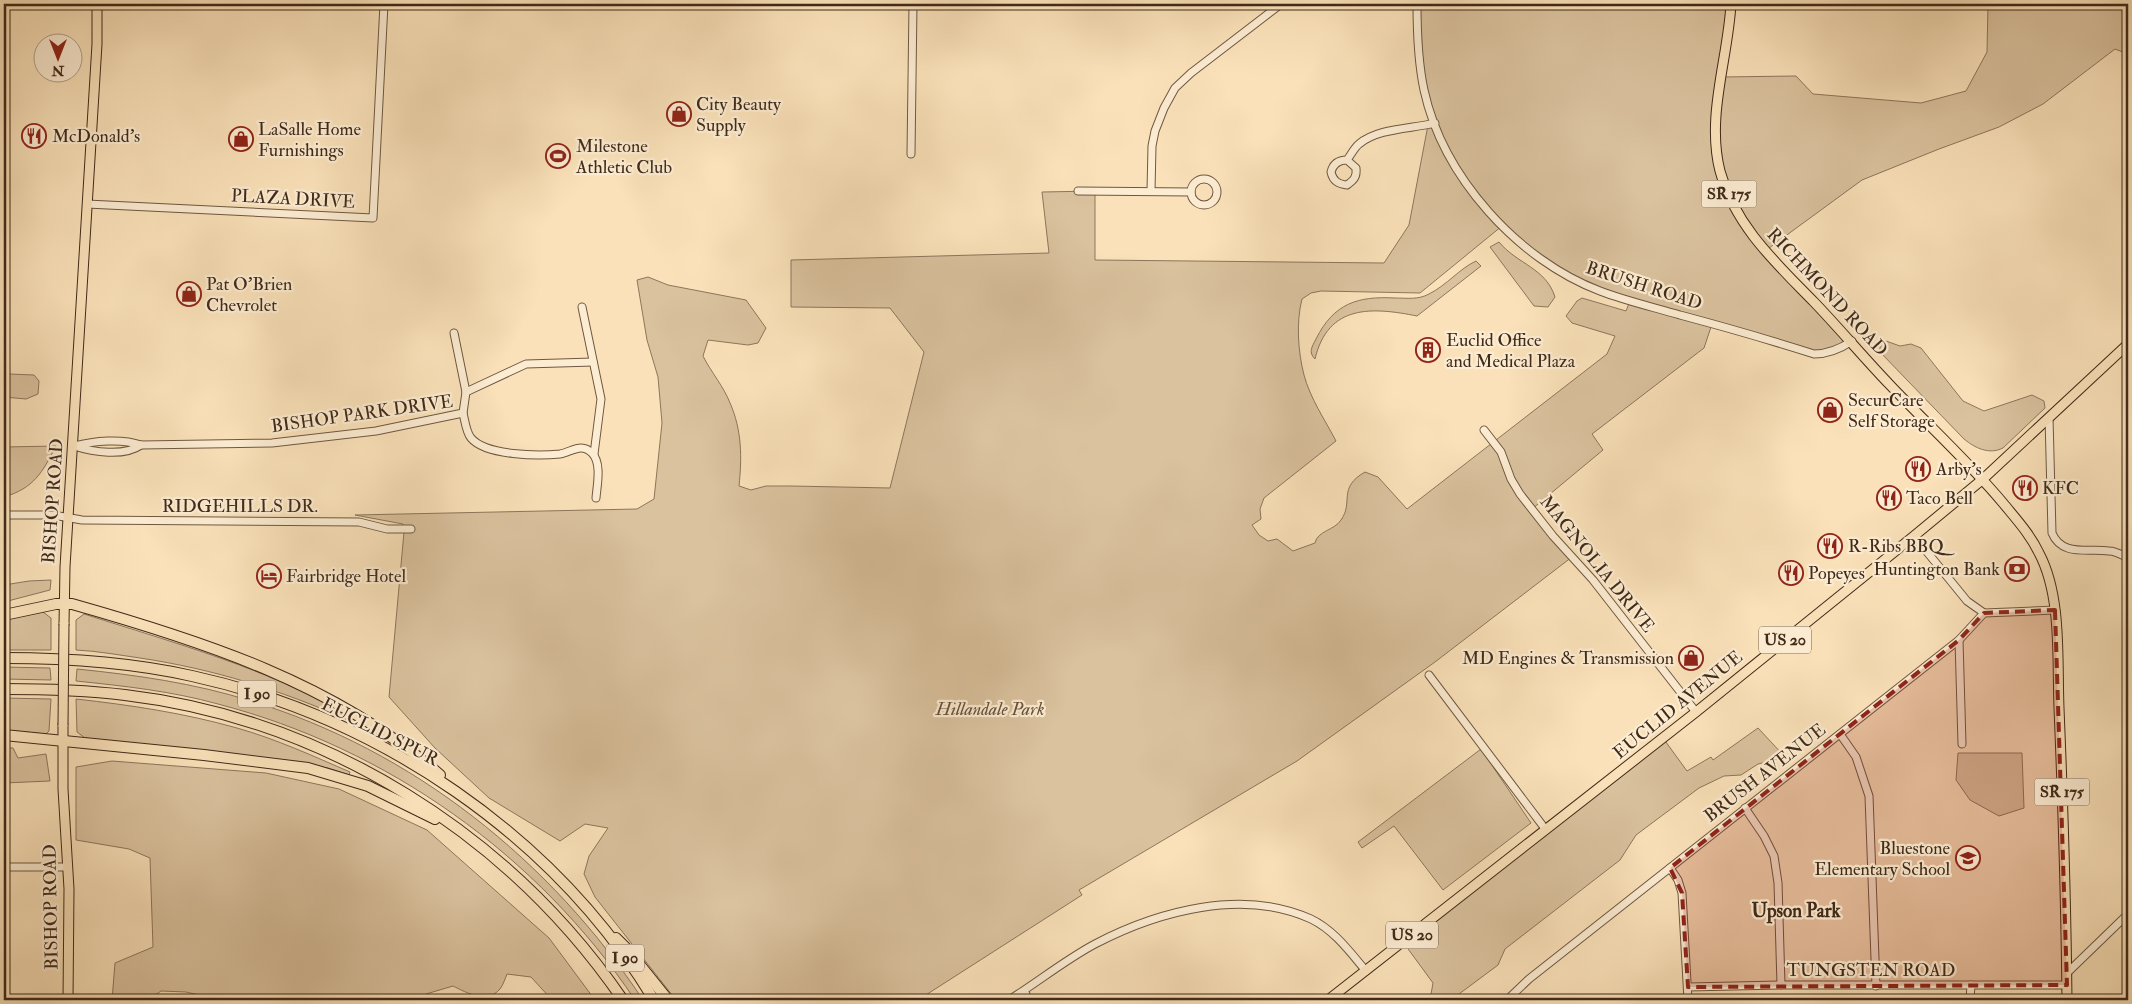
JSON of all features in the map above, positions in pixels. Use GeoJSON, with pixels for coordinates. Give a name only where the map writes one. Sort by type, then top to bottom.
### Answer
{"type":"FeatureCollection","features":[{"type":"Feature","properties":{"kind":"highway"},"geometry":{"type":"LineString","coordinates":[[4,615],[64,603],[82,607],[232,655],[310,689],[352,712],[412,752],[484,813]]}},
{"type":"Feature","properties":{"kind":"highway","name":"EUCLID SPUR"},"geometry":{"type":"LineString","coordinates":[[4,658],[67,659],[143,667],[207,680],[264,696],[334,723],[379,745],[429,774],[484,813],[541,862],[594,918],[654,1000]]}},
{"type":"Feature","properties":{"kind":"highway","name":"I 90"},"geometry":{"type":"LineString","coordinates":[[4,689],[54,689],[126,695],[202,709],[252,723],[307,743],[368,772],[412,797],[473,840],[524,884],[565,926],[597,964],[623,1000]]}},
{"type":"Feature","properties":{"kind":"highway"},"geometry":{"type":"LineString","coordinates":[[4,735],[249,760],[318,770],[348,778],[390,795],[473,840]]}},
{"type":"Feature","properties":{"kind":"highway"},"geometry":{"type":"LineString","coordinates":[[594,918],[627,948],[668,1000]]}},
{"type":"Feature","properties":{"kind":"main road","name":"BISHOP ROAD"},"geometry":{"type":"LineString","coordinates":[[68,1000],[68,867],[63,742],[64,603],[97,4]]}},
{"type":"Feature","properties":{"kind":"main road","name":"RICHMOND ROAD"},"geometry":{"type":"LineString","coordinates":[[1731,4],[1730,27],[1716,110],[1716,143],[1720,171],[1733,204],[1756,242],[1852,341],[1888,383],[1983,479]]}},
{"type":"Feature","properties":{"kind":"main road","name":"EUCLID AVENUE"},"geometry":{"type":"LineString","coordinates":[[1328,1000],[1696,712],[1914,536],[1983,479],[2128,344]]}},
{"type":"Feature","properties":{"kind":"main road","name":"SR 175"},"geometry":{"type":"LineString","coordinates":[[1983,479],[2023,527],[2040,553],[2051,580],[2055,610],[2067,1000]]}},
{"type":"Feature","properties":{"kind":"street","name":"PLAZA DRIVE"},"geometry":{"type":"LineString","coordinates":[[87,204],[373,218],[384,4]]}},
{"type":"Feature","properties":{"kind":"street"},"geometry":{"type":"LineString","coordinates":[[911,154],[913,4]]}},
{"type":"Feature","properties":{"kind":"street"},"geometry":{"type":"LineString","coordinates":[[1151,191],[1152,146],[1155,131],[1164,108],[1175,88],[1191,73],[1281,4]]}},
{"type":"Feature","properties":{"kind":"street","name":"BRUSH ROAD"},"geometry":{"type":"LineString","coordinates":[[1417,4],[1420,62],[1425,92],[1434,123],[1452,160],[1481,203],[1502,226],[1551,268],[1599,291],[1814,354],[1824,354],[1839,350],[1852,341]]}},
{"type":"Feature","properties":{"kind":"street"},"geometry":{"type":"LineString","coordinates":[[1347,160],[1357,146],[1376,135],[1434,123]]}},
{"type":"Feature","properties":{"kind":"street"},"geometry":{"type":"LineString","coordinates":[[1078,191],[1191,192]]}},
{"type":"Feature","properties":{"kind":"street"},"geometry":{"type":"LineString","coordinates":[[582,306],[601,399],[594,454],[598,467],[596,498]]}},
{"type":"Feature","properties":{"kind":"street"},"geometry":{"type":"LineString","coordinates":[[454,333],[466,392],[463,413]]}},
{"type":"Feature","properties":{"kind":"street","name":"BISHOP PARK DRIVE"},"geometry":{"type":"LineString","coordinates":[[466,392],[526,364],[593,362]]}},
{"type":"Feature","properties":{"kind":"street","name":"BISHOP PARK DRIVE"},"geometry":{"type":"LineString","coordinates":[[74,446],[89,450],[132,451],[141,445],[272,443],[376,431],[463,413],[470,437],[478,445],[498,451],[523,454],[562,454],[576,447],[586,449],[594,454]]}},
{"type":"Feature","properties":{"kind":"street"},"geometry":{"type":"LineString","coordinates":[[2049,416],[2052,533],[2056,542],[2066,549],[2111,551],[2128,558]]}},
{"type":"Feature","properties":{"kind":"street","name":"MAGNOLIA DRIVE"},"geometry":{"type":"LineString","coordinates":[[1484,430],[1501,452],[1511,479],[1520,494],[1553,536],[1593,580],[1696,712]]}},
{"type":"Feature","properties":{"kind":"street","name":"RIDGEHILLS DR."},"geometry":{"type":"LineString","coordinates":[[4,515],[53,515],[82,520],[359,522],[388,529],[411,529]]}},
{"type":"Feature","properties":{"kind":"street"},"geometry":{"type":"LineString","coordinates":[[1914,536],[1967,601],[1984,613],[2055,610]]}},
{"type":"Feature","properties":{"kind":"street","name":"BRUSH AVENUE"},"geometry":{"type":"LineString","coordinates":[[1507,1000],[1529,979],[1959,640],[1984,613]]}},
{"type":"Feature","properties":{"kind":"street"},"geometry":{"type":"LineString","coordinates":[[1959,640],[1962,744]]}},
{"type":"Feature","properties":{"kind":"street"},"geometry":{"type":"LineString","coordinates":[[1429,675],[1546,830]]}},
{"type":"Feature","properties":{"kind":"street"},"geometry":{"type":"LineString","coordinates":[[1840,734],[1856,757],[1869,796],[1876,986]]}},
{"type":"Feature","properties":{"kind":"street"},"geometry":{"type":"LineString","coordinates":[[1745,808],[1764,836],[1774,856],[1778,883],[1781,985]]}},
{"type":"Feature","properties":{"kind":"street"},"geometry":{"type":"LineString","coordinates":[[4,867],[68,867]]}},
{"type":"Feature","properties":{"kind":"street"},"geometry":{"type":"LineString","coordinates":[[1670,868],[1678,880],[1682,893],[1688,1000]]}},
{"type":"Feature","properties":{"kind":"street"},"geometry":{"type":"LineString","coordinates":[[1009,1000],[1095,944],[1134,926],[1176,912],[1219,906],[1269,906],[1312,919],[1334,934],[1366,971]]}},
{"type":"Feature","properties":{"kind":"street"},"geometry":{"type":"LineString","coordinates":[[2067,973],[2128,914]]}},
{"type":"Feature","properties":{"kind":"street","name":"TUNGSTEN ROAD"},"geometry":{"type":"LineString","coordinates":[[1688,987],[1781,985],[2067,985]]}},
{"type":"Feature","properties":{"kind":"street"},"geometry":{"type":"LineString","coordinates":[[1970,1000],[1971,985]]}},
{"type":"Feature","properties":{"kind":"street"},"geometry":{"type":"LineString","coordinates":[[1024,991],[1029,1000]]}},
{"type":"Feature","properties":{"kind":"highlighted area"},"geometry":{"type":"Polygon","coordinates":[[[2055,610],[2067,985],[1688,987],[1682,893],[1670,868],[1959,640],[1984,613],[2055,610]]]}},
{"type":"Feature","properties":{"kind":"green space","name":"Hillandale Park"},"geometry":{"type":"Polygon","coordinates":[[[1417,4],[1731,4],[1722,77],[1796,76],[1813,94],[1921,103],[1966,91],[1987,52],[1988,4],[2128,4],[2128,54],[2115,49],[2043,104],[1999,127],[1862,180],[1765,251],[1852,341],[1824,354],[1712,324],[1704,348],[1592,434],[1603,450],[1532,509],[1572,557],[1435,662],[1297,761],[1079,890],[1082,895],[918,1000],[676,1000],[595,897],[584,874],[589,856],[608,828],[585,824],[560,841],[489,798],[435,748],[389,697],[404,532],[403,524],[355,515],[637,509],[654,499],[662,423],[658,377],[647,340],[637,280],[648,277],[668,285],[746,300],[766,328],[758,343],[748,345],[708,340],[703,356],[721,385],[737,423],[741,455],[739,486],[751,490],[766,486],[890,488],[924,352],[890,308],[791,307],[791,260],[1049,253],[1042,192],[1095,191],[1095,260],[1384,263],[1409,225],[1428,125],[1434,123],[1425,92],[1417,4]],[[1502,226],[1420,293],[1321,291],[1311,293],[1302,299],[1298,337],[1304,375],[1314,400],[1336,441],[1264,498],[1260,509],[1261,519],[1252,525],[1259,535],[1268,541],[1277,539],[1293,551],[1315,543],[1319,536],[1341,520],[1345,513],[1347,495],[1351,484],[1365,472],[1378,477],[1407,509],[1607,354],[1615,336],[1572,323],[1566,316],[1577,301],[1582,298],[1626,311],[1630,301],[1551,268],[1502,226]]]}},
{"type":"Feature","properties":{"kind":"green space"},"geometry":{"type":"Polygon","coordinates":[[[1499,242],[1514,256],[1545,279],[1555,297],[1548,307],[1534,306],[1490,247],[1499,242]]]}},
{"type":"Feature","properties":{"kind":"green space"},"geometry":{"type":"Polygon","coordinates":[[[1476,261],[1481,266],[1417,316],[1384,311],[1368,311],[1341,319],[1330,328],[1321,341],[1315,359],[1313,356],[1311,352],[1312,347],[1323,327],[1331,317],[1348,304],[1370,298],[1412,298],[1425,296],[1476,261]]]}},
{"type":"Feature","properties":{"kind":"green space"},"geometry":{"type":"Polygon","coordinates":[[[1886,341],[1900,346],[1911,344],[1921,348],[1963,401],[1984,411],[2032,395],[2044,401],[2045,408],[2003,448],[1987,451],[1977,448],[1964,439],[1880,352],[1880,345],[1886,341]]]}},
{"type":"Feature","properties":{"kind":"green space"},"geometry":{"type":"Polygon","coordinates":[[[4,371],[9,374],[34,375],[39,381],[38,394],[26,399],[4,397],[4,371]]]}},
{"type":"Feature","properties":{"kind":"green space"},"geometry":{"type":"Polygon","coordinates":[[[56,446],[41,472],[30,484],[4,497],[4,447],[56,446]]]}},
{"type":"Feature","properties":{"kind":"green space"},"geometry":{"type":"Polygon","coordinates":[[[51,580],[50,590],[4,602],[4,585],[51,580]]]}},
{"type":"Feature","properties":{"kind":"green space"},"geometry":{"type":"Polygon","coordinates":[[[43,612],[51,618],[51,650],[4,650],[4,619],[43,612]]]}},
{"type":"Feature","properties":{"kind":"green space"},"geometry":{"type":"Polygon","coordinates":[[[84,614],[239,665],[306,692],[353,719],[348,720],[272,690],[194,668],[108,653],[76,650],[76,620],[84,614]]]}},
{"type":"Feature","properties":{"kind":"green space"},"geometry":{"type":"Polygon","coordinates":[[[4,667],[50,668],[51,680],[4,679],[4,667]]]}},
{"type":"Feature","properties":{"kind":"green space"},"geometry":{"type":"Polygon","coordinates":[[[77,669],[165,680],[251,701],[311,722],[368,749],[422,780],[473,817],[521,857],[566,902],[606,949],[643,1000],[635,1000],[596,947],[553,899],[505,854],[454,814],[399,779],[341,748],[280,723],[218,704],[165,692],[76,681],[77,669]]]}},
{"type":"Feature","properties":{"kind":"green space"},"geometry":{"type":"Polygon","coordinates":[[[4,698],[51,699],[49,731],[46,734],[4,730],[4,698]]]}},
{"type":"Feature","properties":{"kind":"green space"},"geometry":{"type":"Polygon","coordinates":[[[76,699],[157,710],[237,728],[252,732],[350,772],[349,775],[328,768],[254,757],[85,738],[77,732],[76,699]]]}},
{"type":"Feature","properties":{"kind":"green space"},"geometry":{"type":"Polygon","coordinates":[[[1758,728],[1785,757],[1758,764],[1741,775],[1724,776],[1699,788],[1636,835],[1620,860],[1505,949],[1498,965],[1451,1000],[1430,1000],[1433,983],[1403,942],[1663,738],[1687,771],[1711,757],[1713,760],[1758,728]]]}},
{"type":"Feature","properties":{"kind":"green space"},"geometry":{"type":"Polygon","coordinates":[[[4,748],[13,748],[18,758],[46,754],[50,781],[4,783],[4,748]]]}},
{"type":"Feature","properties":{"kind":"green space"},"geometry":{"type":"Polygon","coordinates":[[[1481,749],[1531,823],[1443,890],[1394,826],[1362,848],[1358,842],[1481,749]]]}},
{"type":"Feature","properties":{"kind":"green space"},"geometry":{"type":"Polygon","coordinates":[[[1958,753],[2022,753],[2024,808],[1999,816],[1970,800],[1956,780],[1958,753]]]}},
{"type":"Feature","properties":{"kind":"green space"},"geometry":{"type":"Polygon","coordinates":[[[112,761],[266,773],[339,789],[427,830],[549,938],[595,1000],[552,1000],[531,977],[507,974],[500,989],[489,996],[477,996],[453,986],[426,994],[424,1000],[220,1000],[186,992],[161,991],[148,1000],[112,1000],[115,963],[153,947],[150,858],[129,849],[76,840],[76,767],[112,761]]]}},
{"type":"Feature","properties":{"kind":"place","name":"City Beauty Supply"},"geometry":{"type":"Point","coordinates":[679,114]}},
{"type":"Feature","properties":{"kind":"place","name":"McDonald's"},"geometry":{"type":"Point","coordinates":[34,136]}},
{"type":"Feature","properties":{"kind":"place","name":"LaSalle Home Furnishings"},"geometry":{"type":"Point","coordinates":[241,139]}},
{"type":"Feature","properties":{"kind":"place","name":"Milestone Athletic Club"},"geometry":{"type":"Point","coordinates":[558,156]}},
{"type":"Feature","properties":{"kind":"place","name":"Pat O'Brien Chevrolet"},"geometry":{"type":"Point","coordinates":[189,294]}},
{"type":"Feature","properties":{"kind":"place","name":"Euclid Office and Medical Plaza"},"geometry":{"type":"Point","coordinates":[1428,350]}},
{"type":"Feature","properties":{"kind":"place","name":"SecurCare Self Storage"},"geometry":{"type":"Point","coordinates":[1830,410]}},
{"type":"Feature","properties":{"kind":"place","name":"Arby's"},"geometry":{"type":"Point","coordinates":[1918,469]}},
{"type":"Feature","properties":{"kind":"place","name":"KFC"},"geometry":{"type":"Point","coordinates":[2025,488]}},
{"type":"Feature","properties":{"kind":"place","name":"Taco Bell"},"geometry":{"type":"Point","coordinates":[1889,498]}},
{"type":"Feature","properties":{"kind":"place","name":"R-Ribs BBQ"},"geometry":{"type":"Point","coordinates":[1830,546]}},
{"type":"Feature","properties":{"kind":"place","name":"Huntington Bank"},"geometry":{"type":"Point","coordinates":[2017,569]}},
{"type":"Feature","properties":{"kind":"place","name":"Popeyes"},"geometry":{"type":"Point","coordinates":[1791,573]}},
{"type":"Feature","properties":{"kind":"place","name":"Fairbridge Hotel"},"geometry":{"type":"Point","coordinates":[269,576]}},
{"type":"Feature","properties":{"kind":"place","name":"MD Engines & Transmission"},"geometry":{"type":"Point","coordinates":[1691,658]}},
{"type":"Feature","properties":{"kind":"place","name":"Bluestone Elementary School"},"geometry":{"type":"Point","coordinates":[1968,858]}},
{"type":"Feature","properties":{"kind":"district","name":"Upson Park"},"geometry":{"type":"Point","coordinates":[1796,911]}}]}
